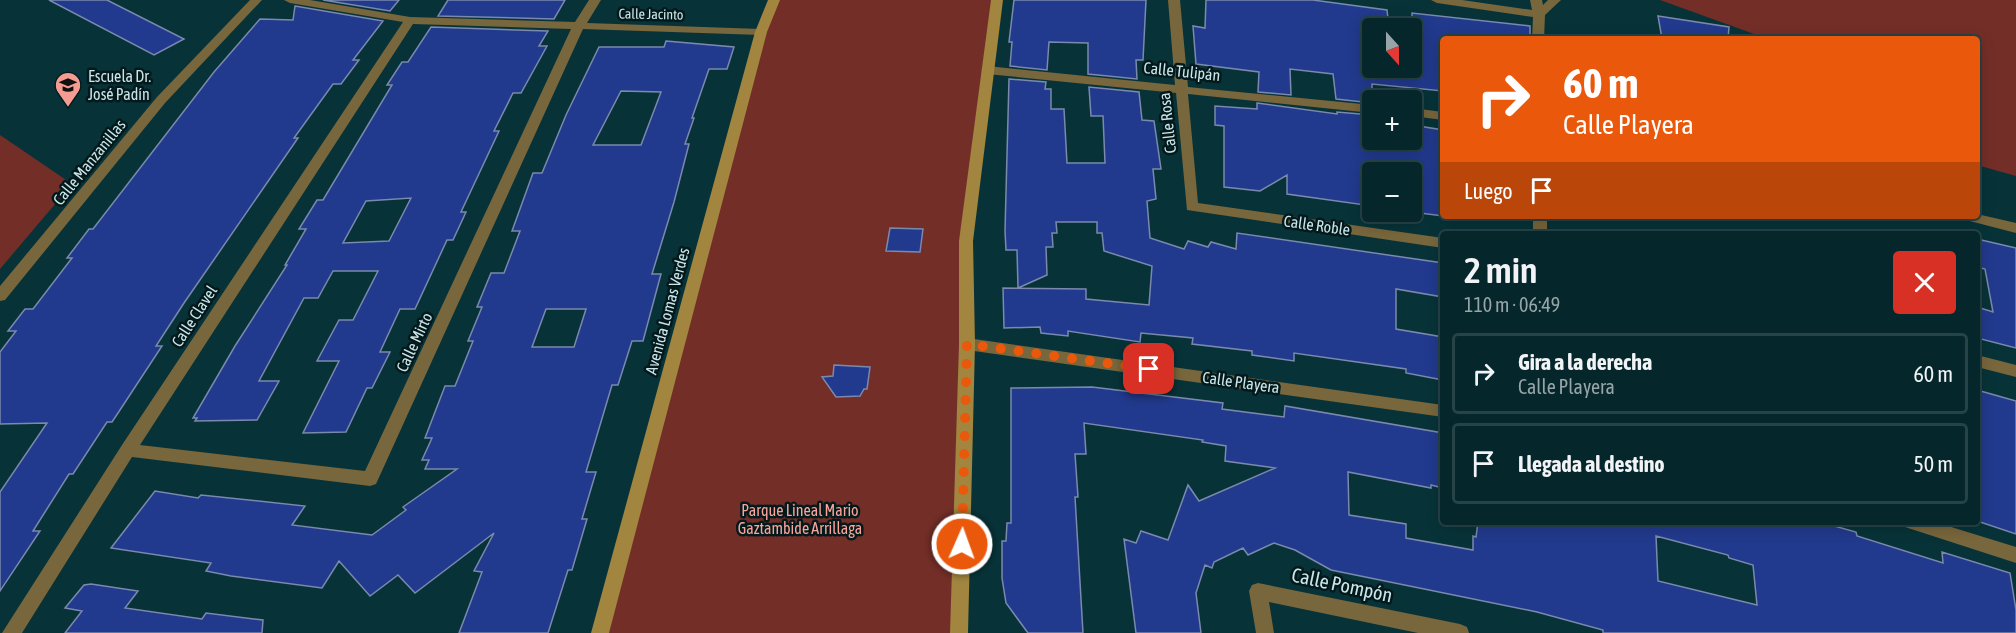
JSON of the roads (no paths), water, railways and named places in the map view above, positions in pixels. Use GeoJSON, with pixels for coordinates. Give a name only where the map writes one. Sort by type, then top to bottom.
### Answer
{"type":"FeatureCollection","features":[{"type":"Feature","properties":{"kind":"street","name":"Calle Manzanillas"},"geometry":{"type":"LineString","coordinates":[[0,296],[161,100],[256,0]]}},
{"type":"Feature","properties":{"kind":"street","name":"Calle Jacinto"},"geometry":{"type":"LineString","coordinates":[[290,0],[410,20],[761,32]]}},
{"type":"Feature","properties":{"kind":"street","name":"Calle Mirto"},"geometry":{"type":"LineString","coordinates":[[128,450],[370,480],[578,27],[595,0]]}},
{"type":"Feature","properties":{"kind":"street","name":"Avenida Lomas Verdes"},"geometry":{"type":"LineString","coordinates":[[600,633],[761,32],[774,0]]}},
{"type":"Feature","properties":{"kind":"street"},"geometry":{"type":"LineString","coordinates":[[959,633],[967,344],[966,241],[997,0]]}},
{"type":"Feature","properties":{"kind":"street","name":"Calle Rosa"},"geometry":{"type":"LineString","coordinates":[[1174,0],[1192,207]]}},
{"type":"Feature","properties":{"kind":"street"},"geometry":{"type":"LineString","coordinates":[[1437,0],[1539,14],[1555,0]]}},
{"type":"Feature","properties":{"kind":"street"},"geometry":{"type":"LineString","coordinates":[[1536,0],[1539,14],[1538,36]]}},
{"type":"Feature","properties":{"kind":"street","name":"Calle Clavel"},"geometry":{"type":"LineString","coordinates":[[11,633],[410,20]]}},
{"type":"Feature","properties":{"kind":"street","name":"Calle Tulipán"},"geometry":{"type":"LineString","coordinates":[[987,70],[1362,108]]}},
{"type":"Feature","properties":{"kind":"street"},"geometry":{"type":"LineString","coordinates":[[1422,113],[1440,116]]}},
{"type":"Feature","properties":{"kind":"street","name":"Calle Roble"},"geometry":{"type":"LineString","coordinates":[[1192,207],[1440,243]]}},
{"type":"Feature","properties":{"kind":"street"},"geometry":{"type":"LineString","coordinates":[[1979,219],[2016,228]]}},
{"type":"Feature","properties":{"kind":"street","name":"Calle Playera"},"geometry":{"type":"LineString","coordinates":[[967,344],[1440,411]]}},
{"type":"Feature","properties":{"kind":"street"},"geometry":{"type":"LineString","coordinates":[[1980,362],[2016,371]]}},
{"type":"Feature","properties":{"kind":"street"},"geometry":{"type":"LineString","coordinates":[[1921,525],[2016,555]]}},
{"type":"Feature","properties":{"kind":"street","name":"Calle Pompón"},"geometry":{"type":"LineString","coordinates":[[1265,633],[1258,591],[1460,633]]}},
{"type":"Feature","properties":{"kind":"place","name":"Escuela Dr. José Padín"},"geometry":{"type":"Point","coordinates":[68,108]}},
{"type":"Feature","properties":{"kind":"park label","name":"Parque Lineal Mario Gaztambide Arrillaga"},"geometry":{"type":"Point","coordinates":[800,519]}}]}
